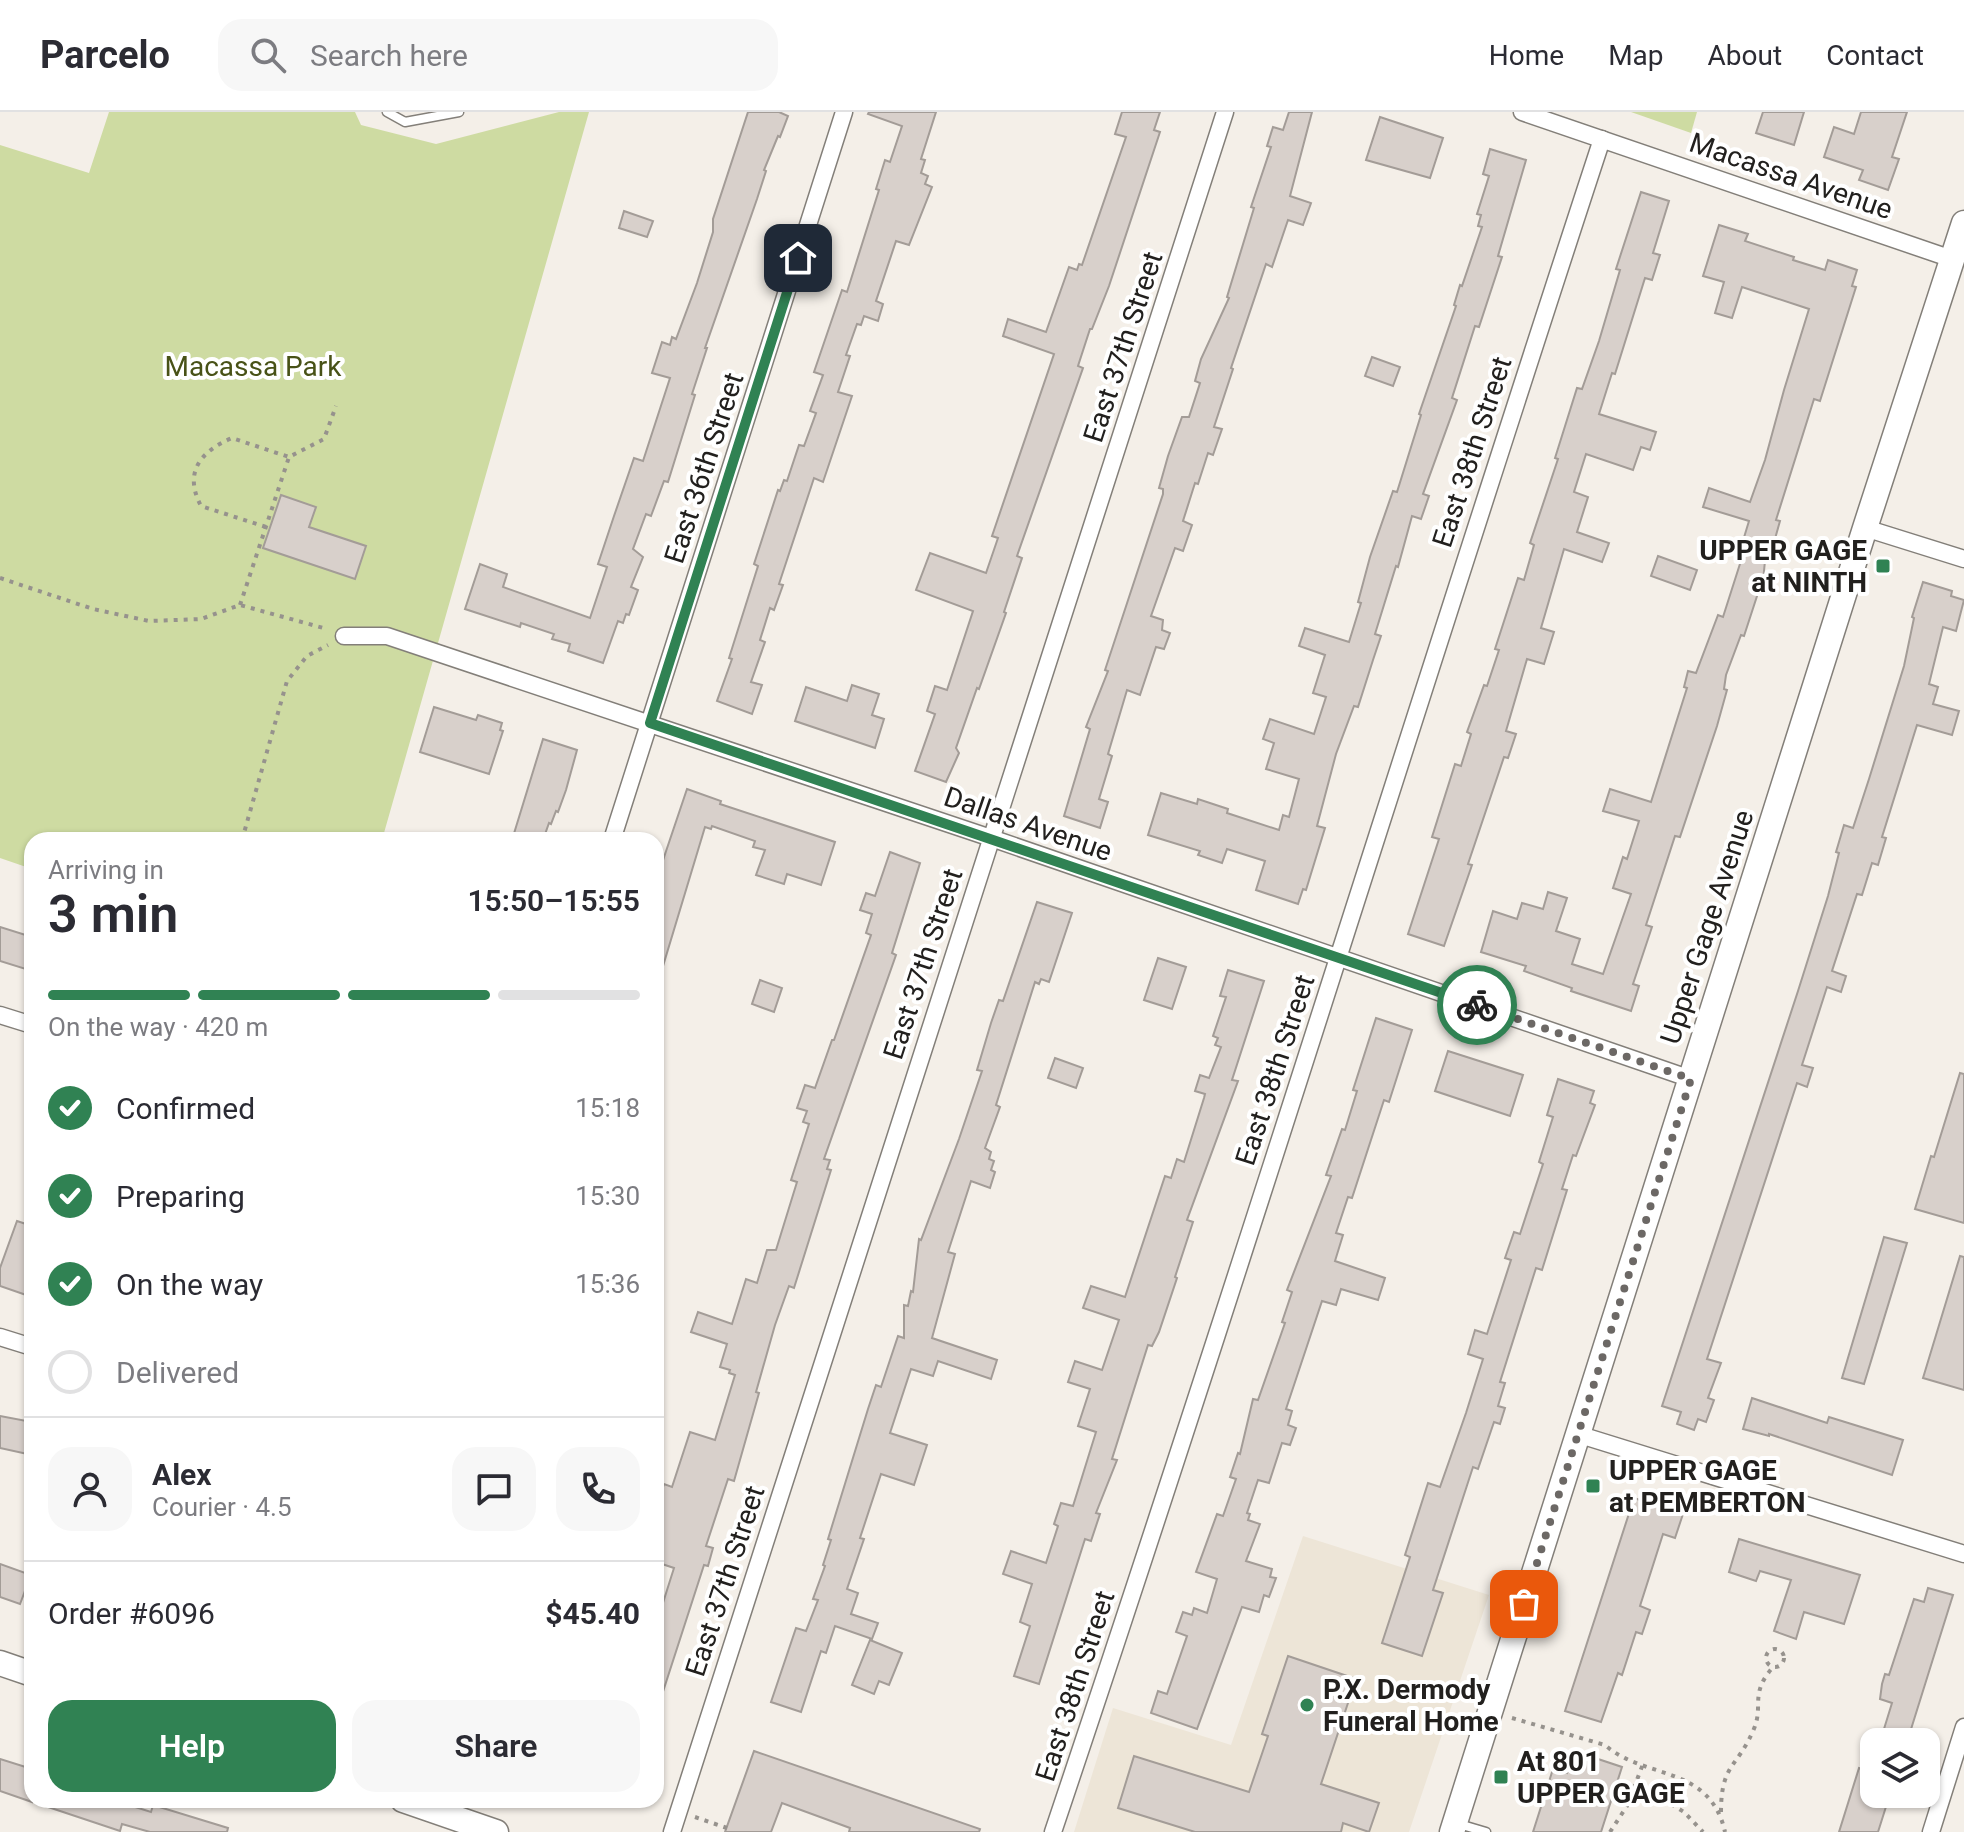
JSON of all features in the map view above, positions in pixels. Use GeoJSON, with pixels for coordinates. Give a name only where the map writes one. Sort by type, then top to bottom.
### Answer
{"type":"FeatureCollection","features":[{"type":"Feature","properties":{"kind":"main road","name":"Upper Gage Avenue"},"geometry":{"type":"LineString","coordinates":[[1453,1827],[1964,223]]}},
{"type":"Feature","properties":{"kind":"main road"},"geometry":{"type":"LineString","coordinates":[[0,1663],[24,1671]]}},
{"type":"Feature","properties":{"kind":"main road"},"geometry":{"type":"LineString","coordinates":[[425,1808],[485,1830]]}},
{"type":"Feature","properties":{"kind":"street","name":"East 36th Street"},"geometry":{"type":"LineString","coordinates":[[615,832],[844,112]]}},
{"type":"Feature","properties":{"kind":"street","name":"East 37th Street"},"geometry":{"type":"LineString","coordinates":[[672,1832],[1225,112]]}},
{"type":"Feature","properties":{"kind":"street","name":"Macassa Avenue"},"geometry":{"type":"LineString","coordinates":[[1522,112],[1952,259]]}},
{"type":"Feature","properties":{"kind":"street","name":"East 38th Street"},"geometry":{"type":"LineString","coordinates":[[1053,1832],[1172,1477],[1475,525],[1602,139]]}},
{"type":"Feature","properties":{"kind":"street"},"geometry":{"type":"LineString","coordinates":[[1865,528],[1964,559]]}},
{"type":"Feature","properties":{"kind":"street","name":"Dallas Avenue"},"geometry":{"type":"LineString","coordinates":[[344,636],[387,636],[991,838],[1691,1079]]}},
{"type":"Feature","properties":{"kind":"street"},"geometry":{"type":"LineString","coordinates":[[0,1015],[24,1022]]}},
{"type":"Feature","properties":{"kind":"street"},"geometry":{"type":"LineString","coordinates":[[0,1337],[24,1344]]}},
{"type":"Feature","properties":{"kind":"street"},"geometry":{"type":"LineString","coordinates":[[1577,1434],[1964,1554]]}},
{"type":"Feature","properties":{"kind":"street"},"geometry":{"type":"LineString","coordinates":[[1931,1832],[1962,1737]]}},
{"type":"Feature","properties":{"kind":"lane"},"geometry":{"type":"LineString","coordinates":[[387,112],[405,122],[459,112]]}},
{"type":"Feature","properties":{"kind":"lane"},"geometry":{"type":"LineString","coordinates":[[1453,1827],[1486,1832]]}},
{"type":"Feature","properties":{"kind":"path"},"geometry":{"type":"LineString","coordinates":[[240,605],[289,457],[324,439],[336,406]]}},
{"type":"Feature","properties":{"kind":"path"},"geometry":{"type":"LineString","coordinates":[[266,527],[201,506],[194,482],[197,466],[209,448],[232,438],[289,457]]}},
{"type":"Feature","properties":{"kind":"path"},"geometry":{"type":"LineString","coordinates":[[0,578],[93,609],[149,621],[201,619],[240,605],[309,623],[344,636]]}},
{"type":"Feature","properties":{"kind":"path"},"geometry":{"type":"LineString","coordinates":[[244,832],[287,681],[307,656],[344,636]]}},
{"type":"Feature","properties":{"kind":"path"},"geometry":{"type":"LineString","coordinates":[[1725,1832],[1721,1815],[1721,1788],[1728,1769],[1753,1731],[1759,1688],[1774,1666],[1781,1664],[1783,1659],[1776,1649],[1766,1655],[1768,1664],[1774,1666]]}},
{"type":"Feature","properties":{"kind":"path"},"geometry":{"type":"LineString","coordinates":[[1490,1712],[1605,1745],[1617,1756],[1690,1782],[1721,1815]]}},
{"type":"Feature","properties":{"kind":"path"},"geometry":{"type":"LineString","coordinates":[[1610,1832],[1627,1806],[1643,1764]]}},
{"type":"Feature","properties":{"kind":"path"},"geometry":{"type":"LineString","coordinates":[[1637,1783],[1684,1812],[1703,1832]]}},
{"type":"Feature","properties":{"kind":"path"},"geometry":{"type":"LineString","coordinates":[[679,1811],[727,1828]]}},
{"type":"Feature","properties":{"kind":"shaded area"},"geometry":{"type":"Polygon","coordinates":[[[1303,1536],[1489,1595],[1409,1832],[1074,1832],[1113,1708],[1231,1745],[1303,1536]]]}},
{"type":"Feature","properties":{"kind":"green space","name":"Macassa Park"},"geometry":{"type":"Polygon","coordinates":[[[109,112],[355,112],[361,125],[436,144],[559,112],[589,112],[384,832],[24,832],[24,866],[0,858],[0,145],[89,173],[109,112]]]}},
{"type":"Feature","properties":{"kind":"green space"},"geometry":{"type":"Polygon","coordinates":[[[1631,112],[1697,112],[1691,133],[1631,112]]]}},
{"type":"Feature","properties":{"kind":"building"},"geometry":{"type":"Polygon","coordinates":[[[748,112],[779,112],[788,116],[764,170],[757,199],[705,348],[692,394],[695,395],[668,482],[664,481],[651,516],[646,514],[633,549],[643,557],[631,587],[638,590],[629,615],[626,614],[623,623],[618,621],[603,663],[568,651],[570,644],[552,639],[554,634],[521,623],[520,627],[465,609],[480,564],[507,574],[503,587],[590,618],[607,567],[598,564],[614,516],[634,458],[643,461],[670,378],[652,373],[662,342],[670,345],[672,337],[676,339],[697,283],[713,232],[713,219],[748,112]]]}},
{"type":"Feature","properties":{"kind":"building"},"geometry":{"type":"Polygon","coordinates":[[[869,112],[936,112],[921,159],[925,160],[921,173],[928,176],[925,184],[932,187],[909,245],[896,241],[876,301],[883,304],[878,321],[864,316],[861,325],[857,324],[846,355],[850,356],[838,392],[852,396],[823,482],[814,478],[779,584],[783,585],[774,610],[770,608],[760,640],[765,642],[751,682],[762,685],[752,714],[717,701],[732,659],[729,658],[758,566],[754,564],[778,490],[784,480],[787,481],[799,445],[804,446],[816,413],[810,411],[823,375],[814,372],[842,290],[847,292],[879,190],[876,189],[885,160],[890,162],[902,126],[869,112]]]}},
{"type":"Feature","properties":{"kind":"building"},"geometry":{"type":"Polygon","coordinates":[[[1122,112],[1160,112],[1154,130],[1160,132],[1109,286],[1090,329],[1078,366],[1083,368],[1017,556],[1022,558],[1006,613],[956,748],[959,753],[946,782],[915,771],[935,714],[927,711],[935,686],[947,690],[973,611],[916,590],[930,553],[986,573],[998,538],[992,536],[1054,354],[1003,336],[1008,319],[1046,332],[1069,267],[1077,270],[1079,264],[1082,265],[1126,137],[1115,134],[1122,112]]]}},
{"type":"Feature","properties":{"kind":"building"},"geometry":{"type":"Polygon","coordinates":[[[1289,112],[1312,112],[1290,196],[1311,203],[1303,225],[1288,220],[1272,267],[1266,264],[1214,427],[1222,429],[1213,455],[1208,453],[1198,484],[1195,483],[1183,521],[1192,525],[1183,551],[1175,548],[1151,616],[1163,620],[1162,630],[1170,633],[1164,649],[1156,647],[1140,695],[1127,690],[1108,754],[1112,756],[1099,799],[1108,802],[1100,828],[1064,816],[1090,729],[1086,727],[1108,671],[1105,670],[1163,494],[1163,489],[1159,488],[1168,456],[1182,417],[1189,417],[1200,383],[1195,381],[1201,359],[1229,298],[1254,208],[1251,207],[1271,147],[1267,146],[1273,127],[1283,130],[1289,112]]]}},
{"type":"Feature","properties":{"kind":"building"},"geometry":{"type":"Polygon","coordinates":[[[1763,112],[1804,112],[1794,145],[1756,133],[1763,112]]]}},
{"type":"Feature","properties":{"kind":"building"},"geometry":{"type":"Polygon","coordinates":[[[1861,112],[1907,112],[1892,157],[1899,159],[1888,190],[1859,180],[1863,170],[1824,157],[1834,127],[1854,134],[1861,112]]]}},
{"type":"Feature","properties":{"kind":"building"},"geometry":{"type":"Polygon","coordinates":[[[1380,117],[1443,138],[1430,178],[1366,160],[1380,117]]]}},
{"type":"Feature","properties":{"kind":"building"},"geometry":{"type":"Polygon","coordinates":[[[1490,149],[1526,160],[1498,256],[1502,257],[1452,398],[1457,400],[1423,494],[1429,496],[1421,519],[1412,516],[1375,634],[1381,636],[1358,707],[1354,706],[1336,754],[1317,826],[1325,828],[1306,890],[1303,889],[1298,904],[1256,890],[1265,861],[1227,849],[1222,863],[1198,855],[1200,851],[1148,835],[1161,793],[1197,804],[1198,799],[1228,809],[1227,813],[1279,830],[1283,815],[1289,817],[1299,779],[1266,769],[1274,743],[1263,739],[1270,719],[1314,734],[1326,697],[1313,693],[1325,655],[1299,646],[1305,628],[1349,642],[1370,557],[1393,491],[1397,492],[1460,285],[1482,227],[1478,226],[1481,215],[1477,214],[1489,176],[1483,174],[1490,149]]]}},
{"type":"Feature","properties":{"kind":"building"},"geometry":{"type":"Polygon","coordinates":[[[1641,192],[1669,201],[1653,253],[1660,255],[1652,280],[1645,278],[1599,414],[1656,432],[1650,450],[1641,447],[1633,470],[1586,454],[1574,492],[1588,497],[1577,532],[1609,543],[1602,562],[1564,549],[1541,628],[1554,632],[1544,664],[1527,659],[1506,731],[1516,734],[1508,758],[1504,757],[1444,946],[1408,934],[1439,839],[1432,837],[1455,764],[1461,766],[1471,734],[1467,732],[1499,650],[1495,649],[1518,578],[1524,580],[1534,545],[1530,543],[1558,459],[1555,458],[1577,388],[1582,389],[1599,341],[1620,270],[1616,269],[1641,192]]]}},
{"type":"Feature","properties":{"kind":"building"},"geometry":{"type":"Polygon","coordinates":[[[624,211],[653,221],[647,237],[619,228],[624,211]]]}},
{"type":"Feature","properties":{"kind":"building"},"geometry":{"type":"Polygon","coordinates":[[[1719,225],[1748,234],[1745,241],[1794,257],[1793,260],[1825,270],[1828,260],[1857,270],[1852,286],[1856,287],[1820,401],[1814,399],[1776,520],[1780,521],[1771,553],[1766,551],[1762,591],[1759,590],[1744,636],[1741,635],[1726,675],[1724,689],[1727,690],[1717,726],[1680,837],[1675,836],[1646,925],[1652,927],[1633,984],[1639,986],[1631,1011],[1524,971],[1526,966],[1481,952],[1493,911],[1517,919],[1522,903],[1543,909],[1548,892],[1567,898],[1556,931],[1580,939],[1572,964],[1603,974],[1631,894],[1613,888],[1623,857],[1627,859],[1639,821],[1603,811],[1610,789],[1651,802],[1687,688],[1684,687],[1688,671],[1696,673],[1718,615],[1723,617],[1746,545],[1742,544],[1749,521],[1703,507],[1709,488],[1750,502],[1809,309],[1742,287],[1732,318],[1715,313],[1724,282],[1703,276],[1719,225]]]}},
{"type":"Feature","properties":{"kind":"building"},"geometry":{"type":"Polygon","coordinates":[[[1372,357],[1400,367],[1393,386],[1365,376],[1372,357]]]}},
{"type":"Feature","properties":{"kind":"building"},"geometry":{"type":"Polygon","coordinates":[[[281,495],[316,507],[309,527],[366,546],[355,579],[263,548],[281,495]]]}},
{"type":"Feature","properties":{"kind":"building"},"geometry":{"type":"Polygon","coordinates":[[[1658,556],[1697,570],[1690,590],[1651,576],[1658,556]]]}},
{"type":"Feature","properties":{"kind":"building"},"geometry":{"type":"Polygon","coordinates":[[[1923,582],[1952,591],[1951,596],[1964,600],[1956,631],[1943,627],[1929,684],[1938,687],[1933,704],[1959,711],[1952,735],[1917,725],[1882,837],[1886,838],[1878,865],[1872,863],[1862,895],[1857,894],[1832,971],[1846,976],[1841,992],[1827,987],[1802,1065],[1813,1068],[1807,1087],[1797,1083],[1707,1359],[1721,1363],[1708,1398],[1714,1400],[1706,1422],[1698,1419],[1694,1430],[1677,1424],[1681,1412],[1662,1406],[1828,896],[1844,825],[1853,828],[1869,779],[1904,666],[1912,617],[1923,582]]]}},
{"type":"Feature","properties":{"kind":"building"},"geometry":{"type":"Polygon","coordinates":[[[852,685],[879,694],[872,715],[884,719],[875,748],[795,721],[806,687],[847,701],[852,685]]]}},
{"type":"Feature","properties":{"kind":"building"},"geometry":{"type":"Polygon","coordinates":[[[434,707],[476,720],[478,715],[502,723],[500,730],[503,731],[489,774],[420,752],[434,707]]]}},
{"type":"Feature","properties":{"kind":"building"},"geometry":{"type":"Polygon","coordinates":[[[543,739],[577,750],[558,812],[546,832],[514,832],[543,739]]]}},
{"type":"Feature","properties":{"kind":"building"},"geometry":{"type":"Polygon","coordinates":[[[687,789],[721,801],[720,804],[835,842],[821,885],[787,874],[784,884],[756,875],[765,850],[753,847],[755,841],[712,826],[711,829],[705,827],[664,963],[664,857],[687,789]]]}},
{"type":"Feature","properties":{"kind":"building"},"geometry":{"type":"Polygon","coordinates":[[[890,852],[920,863],[892,953],[896,955],[824,1159],[830,1160],[827,1169],[831,1170],[794,1288],[789,1286],[775,1325],[734,1481],[728,1479],[706,1546],[713,1548],[708,1566],[704,1565],[664,1689],[664,1600],[674,1568],[664,1565],[664,1484],[672,1487],[690,1432],[715,1440],[735,1375],[720,1367],[727,1344],[691,1332],[698,1312],[732,1324],[746,1279],[757,1283],[767,1250],[776,1250],[797,1182],[791,1180],[809,1124],[803,1122],[807,1111],[797,1108],[805,1085],[815,1088],[834,1040],[871,935],[866,933],[872,914],[860,910],[866,893],[875,896],[890,852]]]}},
{"type":"Feature","properties":{"kind":"building"},"geometry":{"type":"Polygon","coordinates":[[[1037,902],[1072,913],[1049,982],[1041,979],[1039,984],[1035,982],[996,1105],[1000,1107],[985,1148],[991,1152],[989,1159],[994,1161],[991,1170],[995,1172],[990,1188],[971,1181],[948,1252],[955,1254],[932,1338],[997,1360],[991,1379],[938,1361],[933,1376],[911,1369],[890,1433],[927,1445],[914,1485],[881,1474],[847,1589],[858,1593],[851,1614],[878,1623],[872,1639],[835,1626],[826,1653],[821,1651],[801,1712],[771,1702],[796,1628],[806,1631],[818,1600],[813,1599],[825,1566],[831,1540],[828,1539],[868,1409],[876,1385],[881,1387],[898,1336],[904,1338],[904,1305],[908,1306],[913,1292],[919,1239],[959,1139],[982,1071],[977,1070],[991,1023],[999,1000],[1003,1001],[1037,902]]]}},
{"type":"Feature","properties":{"kind":"building"},"geometry":{"type":"Polygon","coordinates":[[[0,927],[24,934],[24,968],[0,961],[0,927]]]}},
{"type":"Feature","properties":{"kind":"building"},"geometry":{"type":"Polygon","coordinates":[[[1158,958],[1186,967],[1172,1009],[1144,1000],[1158,958]]]}},
{"type":"Feature","properties":{"kind":"building"},"geometry":{"type":"Polygon","coordinates":[[[1228,970],[1264,981],[1232,1080],[1238,1081],[1187,1220],[1193,1222],[1177,1278],[1159,1332],[1152,1346],[1148,1345],[1112,1459],[1117,1460],[1096,1513],[1100,1514],[1091,1541],[1085,1539],[1039,1684],[1014,1676],[1030,1626],[1020,1622],[1032,1584],[1003,1574],[1011,1551],[1046,1563],[1058,1526],[1054,1524],[1061,1503],[1073,1506],[1096,1432],[1078,1426],[1090,1389],[1068,1382],[1075,1361],[1102,1370],[1119,1320],[1083,1308],[1091,1286],[1125,1297],[1165,1176],[1171,1178],[1177,1159],[1184,1162],[1205,1094],[1195,1091],[1200,1075],[1209,1078],[1221,1047],[1215,1045],[1218,1038],[1213,1036],[1226,997],[1220,996],[1228,970]]]}},
{"type":"Feature","properties":{"kind":"building"},"geometry":{"type":"Polygon","coordinates":[[[760,980],[782,988],[774,1012],[752,1004],[760,980]]]}},
{"type":"Feature","properties":{"kind":"building"},"geometry":{"type":"Polygon","coordinates":[[[1376,1018],[1412,1030],[1389,1102],[1384,1100],[1352,1198],[1348,1197],[1336,1233],[1343,1235],[1335,1261],[1385,1278],[1378,1300],[1341,1289],[1336,1305],[1322,1301],[1286,1409],[1292,1411],[1288,1425],[1296,1428],[1290,1445],[1282,1443],[1269,1483],[1258,1480],[1247,1513],[1250,1514],[1248,1520],[1260,1524],[1246,1561],[1272,1569],[1270,1577],[1276,1578],[1269,1597],[1264,1595],[1259,1612],[1242,1607],[1197,1729],[1151,1713],[1158,1691],[1167,1694],[1187,1636],[1176,1632],[1183,1612],[1192,1615],[1194,1608],[1207,1613],[1217,1579],[1196,1572],[1217,1514],[1223,1516],[1236,1479],[1230,1477],[1240,1454],[1253,1399],[1258,1400],[1285,1323],[1282,1322],[1292,1292],[1287,1290],[1331,1176],[1326,1175],[1342,1129],[1345,1130],[1357,1091],[1353,1090],[1376,1018]]]}},
{"type":"Feature","properties":{"kind":"building"},"geometry":{"type":"Polygon","coordinates":[[[1448,1051],[1523,1075],[1510,1116],[1435,1091],[1448,1051]]]}},
{"type":"Feature","properties":{"kind":"building"},"geometry":{"type":"Polygon","coordinates":[[[1055,1058],[1083,1068],[1076,1088],[1048,1078],[1055,1058]]]}},
{"type":"Feature","properties":{"kind":"building"},"geometry":{"type":"Polygon","coordinates":[[[1960,1073],[1964,1074],[1964,1223],[1915,1209],[1960,1073]]]}},
{"type":"Feature","properties":{"kind":"building"},"geometry":{"type":"Polygon","coordinates":[[[1558,1079],[1594,1091],[1590,1103],[1595,1105],[1576,1156],[1573,1155],[1562,1189],[1567,1190],[1542,1270],[1536,1268],[1500,1382],[1505,1383],[1498,1406],[1505,1408],[1500,1424],[1494,1422],[1478,1469],[1473,1467],[1433,1590],[1443,1593],[1422,1656],[1382,1643],[1410,1557],[1405,1555],[1428,1483],[1440,1487],[1483,1359],[1468,1354],[1475,1330],[1487,1334],[1511,1260],[1505,1258],[1514,1232],[1520,1234],[1543,1164],[1539,1162],[1553,1117],[1547,1115],[1558,1079]]]}},
{"type":"Feature","properties":{"kind":"building"},"geometry":{"type":"Polygon","coordinates":[[[17,1221],[24,1223],[24,1294],[0,1286],[0,1268],[17,1221]]]}},
{"type":"Feature","properties":{"kind":"building"},"geometry":{"type":"Polygon","coordinates":[[[1884,1237],[1907,1243],[1864,1384],[1842,1378],[1884,1237]]]}},
{"type":"Feature","properties":{"kind":"building"},"geometry":{"type":"Polygon","coordinates":[[[1960,1256],[1964,1257],[1964,1390],[1923,1378],[1960,1256]]]}},
{"type":"Feature","properties":{"kind":"building"},"geometry":{"type":"Polygon","coordinates":[[[1752,1398],[1827,1423],[1829,1417],[1903,1440],[1892,1475],[1769,1434],[1743,1429],[1752,1398]]]}},
{"type":"Feature","properties":{"kind":"building"},"geometry":{"type":"Polygon","coordinates":[[[0,1416],[24,1420],[24,1453],[0,1448],[0,1416]]]}},
{"type":"Feature","properties":{"kind":"building"},"geometry":{"type":"Polygon","coordinates":[[[1634,1498],[1683,1514],[1675,1538],[1663,1534],[1640,1606],[1650,1610],[1642,1634],[1636,1632],[1622,1675],[1618,1673],[1601,1722],[1565,1711],[1634,1498]]]}},
{"type":"Feature","properties":{"kind":"building"},"geometry":{"type":"Polygon","coordinates":[[[1739,1539],[1860,1575],[1844,1624],[1804,1612],[1796,1639],[1774,1631],[1791,1580],[1760,1571],[1756,1581],[1729,1572],[1739,1539]]]}},
{"type":"Feature","properties":{"kind":"building"},"geometry":{"type":"Polygon","coordinates":[[[0,1564],[24,1573],[24,1593],[20,1604],[0,1597],[0,1564]]]}},
{"type":"Feature","properties":{"kind":"building"},"geometry":{"type":"Polygon","coordinates":[[[1928,1588],[1953,1595],[1911,1728],[1884,1728],[1892,1703],[1880,1699],[1885,1674],[1889,1675],[1914,1599],[1924,1602],[1928,1588]]]}},
{"type":"Feature","properties":{"kind":"building"},"geometry":{"type":"Polygon","coordinates":[[[870,1640],[902,1653],[889,1685],[879,1681],[874,1694],[852,1685],[870,1640]]]}},
{"type":"Feature","properties":{"kind":"building"},"geometry":{"type":"Polygon","coordinates":[[[1288,1656],[1356,1679],[1321,1784],[1379,1803],[1369,1832],[1343,1823],[1341,1832],[1195,1832],[1118,1808],[1134,1756],[1249,1792],[1268,1736],[1262,1734],[1288,1656]]]}},
{"type":"Feature","properties":{"kind":"building"},"geometry":{"type":"Polygon","coordinates":[[[754,1751],[980,1829],[979,1832],[849,1832],[850,1828],[782,1803],[771,1832],[725,1832],[754,1751]]]}},
{"type":"Feature","properties":{"kind":"building"},"geometry":{"type":"Polygon","coordinates":[[[1574,1751],[1622,1767],[1601,1832],[1533,1832],[1553,1769],[1567,1773],[1574,1751]]]}},
{"type":"Feature","properties":{"kind":"building"},"geometry":{"type":"Polygon","coordinates":[[[0,1759],[24,1766],[24,1799],[0,1791],[0,1759]]]}},
{"type":"Feature","properties":{"kind":"building"},"geometry":{"type":"Polygon","coordinates":[[[1859,1768],[1860,1808],[1886,1808],[1878,1832],[1839,1832],[1859,1768]]]}},
{"type":"Feature","properties":{"kind":"building"},"geometry":{"type":"Polygon","coordinates":[[[51,1808],[138,1808],[151,1812],[152,1808],[163,1808],[228,1828],[227,1832],[150,1832],[122,1824],[120,1831],[51,1808]]]}},
{"type":"Feature","properties":{"kind":"way so far"},"geometry":{"type":"LineString","coordinates":[[1477,1005],[1691,1079],[1524,1604]]}},
{"type":"Feature","properties":{"kind":"place","name":"UPPER GAGE at NINTH"},"geometry":{"type":"Point","coordinates":[1883,566]}},
{"type":"Feature","properties":{"kind":"place","name":"UPPER GAGE at PEMBERTON"},"geometry":{"type":"Point","coordinates":[1593,1486]}},
{"type":"Feature","properties":{"kind":"place","name":"P.X. Dermody Funeral Home"},"geometry":{"type":"Point","coordinates":[1307,1705]}},
{"type":"Feature","properties":{"kind":"place","name":"At 801 UPPER GAGE"},"geometry":{"type":"Point","coordinates":[1501,1777]}},
{"type":"Feature","properties":{"kind":"route"},"geometry":{"type":"LineString","coordinates":[[798,258],[650,723],[1477,1005]]}}]}
